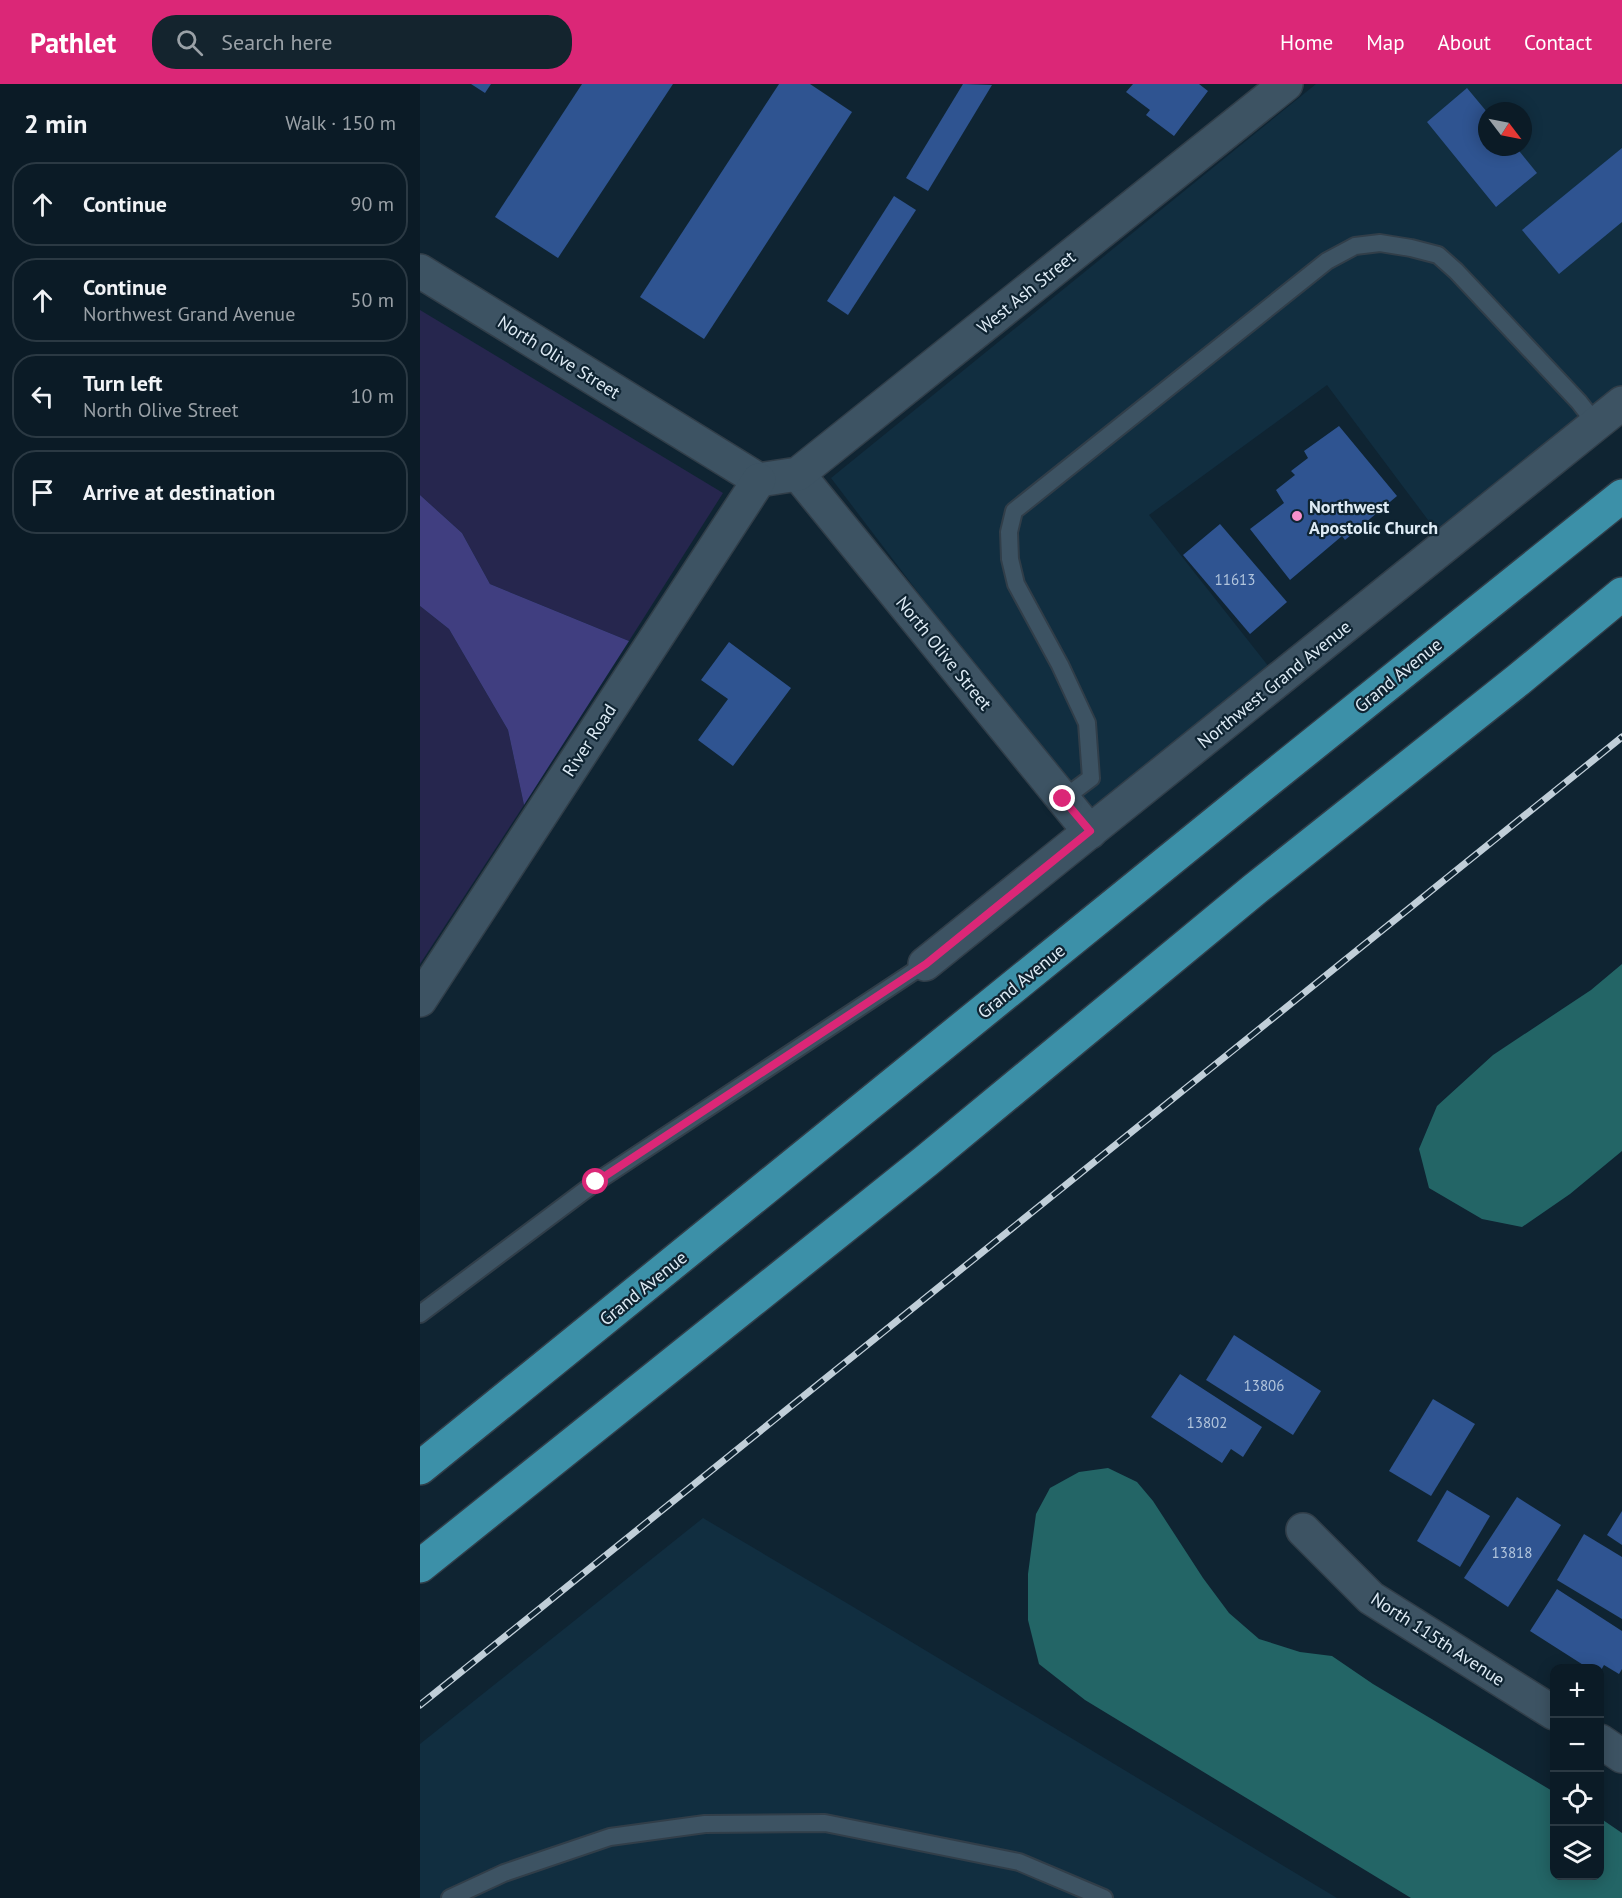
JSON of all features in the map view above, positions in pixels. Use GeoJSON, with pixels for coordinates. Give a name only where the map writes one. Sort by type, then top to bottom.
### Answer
{"type":"FeatureCollection","features":[{"type":"Feature","properties":{"kind":"highway","name":"Grand Avenue"},"geometry":{"type":"LineString","coordinates":[[420,1468],[1279,771],[1622,496]]}},
{"type":"Feature","properties":{"kind":"highway"},"geometry":{"type":"LineString","coordinates":[[420,1566],[926,1161],[1255,889],[1518,680],[1622,594]]}},
{"type":"Feature","properties":{"kind":"street","name":"West Ash Street"},"geometry":{"type":"LineString","coordinates":[[759,480],[798,474],[1286,84]]}},
{"type":"Feature","properties":{"kind":"street","name":"North Olive Street"},"geometry":{"type":"LineString","coordinates":[[420,271],[759,480]]}},
{"type":"Feature","properties":{"kind":"street","name":"Northwest Grand Avenue"},"geometry":{"type":"LineString","coordinates":[[926,964],[1622,403]]}},
{"type":"Feature","properties":{"kind":"street","name":"North Olive Street"},"geometry":{"type":"LineString","coordinates":[[798,474],[1090,831]]}},
{"type":"Feature","properties":{"kind":"street","name":"River Road"},"geometry":{"type":"LineString","coordinates":[[420,1000],[759,480]]}},
{"type":"Feature","properties":{"kind":"street","name":"North 115th Avenue"},"geometry":{"type":"LineString","coordinates":[[1303,1530],[1371,1598],[1550,1710]]}},
{"type":"Feature","properties":{"kind":"street"},"geometry":{"type":"LineString","coordinates":[[1604,1744],[1622,1756]]}},
{"type":"Feature","properties":{"kind":"lane"},"geometry":{"type":"LineString","coordinates":[[1063,799],[1091,778],[1086,723],[1060,665],[1016,584],[1010,559],[1009,532],[1014,511],[1327,261],[1355,246],[1380,243],[1438,255],[1456,271],[1579,402],[1596,424]]}},
{"type":"Feature","properties":{"kind":"lane"},"geometry":{"type":"LineString","coordinates":[[420,1314],[596,1182],[926,964]]}},
{"type":"Feature","properties":{"kind":"lane"},"geometry":{"type":"LineString","coordinates":[[450,1898],[504,1873],[610,1837],[705,1824],[814,1823],[825,1823],[1019,1862],[1104,1898]]}},
{"type":"Feature","properties":{"kind":"shaded area"},"geometry":{"type":"Polygon","coordinates":[[[1316,84],[1622,84],[1622,386],[1437,532],[1327,385],[1149,515],[1273,672],[1088,816],[831,478],[1316,84]]]}},
{"type":"Feature","properties":{"kind":"shaded area"},"geometry":{"type":"Polygon","coordinates":[[[420,310],[723,493],[629,641],[490,584],[462,533],[420,495],[420,310]]]}},
{"type":"Feature","properties":{"kind":"shaded area"},"geometry":{"type":"Polygon","coordinates":[[[420,495],[462,533],[490,584],[629,641],[524,805],[508,730],[449,629],[420,606],[420,495]]]}},
{"type":"Feature","properties":{"kind":"shaded area"},"geometry":{"type":"Polygon","coordinates":[[[420,606],[449,629],[508,730],[524,805],[420,964],[420,606]]]}},
{"type":"Feature","properties":{"kind":"shaded area"},"geometry":{"type":"Polygon","coordinates":[[[1622,964],[1622,1151],[1570,1194],[1522,1227],[1482,1219],[1429,1188],[1419,1149],[1437,1106],[1493,1055],[1591,990],[1622,964]]]}},
{"type":"Feature","properties":{"kind":"shaded area"},"geometry":{"type":"Polygon","coordinates":[[[1108,1468],[1137,1482],[1153,1501],[1203,1578],[1229,1613],[1259,1639],[1300,1652],[1332,1656],[1373,1684],[1550,1790],[1550,1880],[1604,1880],[1604,1821],[1622,1833],[1622,1898],[1411,1898],[1085,1700],[1039,1664],[1028,1620],[1028,1574],[1036,1514],[1050,1488],[1079,1472],[1108,1468]]]}},
{"type":"Feature","properties":{"kind":"shaded area"},"geometry":{"type":"Polygon","coordinates":[[[703,1518],[1337,1898],[420,1898],[420,1744],[703,1518]]]}},
{"type":"Feature","properties":{"kind":"building"},"geometry":{"type":"Polygon","coordinates":[[[471,84],[491,84],[485,93],[471,84]]]}},
{"type":"Feature","properties":{"kind":"building"},"geometry":{"type":"Polygon","coordinates":[[[582,84],[673,84],[558,258],[495,217],[582,84]]]}},
{"type":"Feature","properties":{"kind":"building"},"geometry":{"type":"Polygon","coordinates":[[[779,84],[810,84],[852,112],[704,339],[640,297],[779,84]]]}},
{"type":"Feature","properties":{"kind":"building"},"geometry":{"type":"Polygon","coordinates":[[[963,84],[992,85],[928,191],[906,178],[963,84]]]}},
{"type":"Feature","properties":{"kind":"building"},"geometry":{"type":"Polygon","coordinates":[[[1133,84],[1199,84],[1208,91],[1174,136],[1146,115],[1150,110],[1126,92],[1133,84]]]}},
{"type":"Feature","properties":{"kind":"building"},"geometry":{"type":"Polygon","coordinates":[[[1467,88],[1479,102],[1478,156],[1523,156],[1537,173],[1496,207],[1427,122],[1467,88]]]}},
{"type":"Feature","properties":{"kind":"building"},"geometry":{"type":"Polygon","coordinates":[[[1622,148],[1622,222],[1559,274],[1522,230],[1622,148]]]}},
{"type":"Feature","properties":{"kind":"building"},"geometry":{"type":"Polygon","coordinates":[[[894,196],[916,210],[848,315],[827,301],[894,196]]]}},
{"type":"Feature","properties":{"kind":"building"},"geometry":{"type":"Polygon","coordinates":[[[1339,426],[1397,496],[1345,540],[1342,536],[1290,580],[1250,529],[1284,503],[1276,490],[1295,475],[1291,471],[1308,458],[1304,451],[1339,426]]]}},
{"type":"Feature","properties":{"kind":"building"},"geometry":{"type":"Polygon","coordinates":[[[1220,524],[1287,602],[1250,634],[1183,555],[1220,524]]]}},
{"type":"Feature","properties":{"kind":"building"},"geometry":{"type":"Polygon","coordinates":[[[729,642],[791,688],[733,766],[698,740],[728,699],[701,680],[729,642]]]}},
{"type":"Feature","properties":{"kind":"building"},"geometry":{"type":"Polygon","coordinates":[[[1234,1335],[1321,1391],[1293,1435],[1206,1380],[1234,1335]]]}},
{"type":"Feature","properties":{"kind":"building"},"geometry":{"type":"Polygon","coordinates":[[[1180,1374],[1262,1427],[1243,1457],[1231,1449],[1222,1463],[1151,1417],[1180,1374]]]}},
{"type":"Feature","properties":{"kind":"building"},"geometry":{"type":"Polygon","coordinates":[[[1433,1399],[1475,1424],[1431,1496],[1389,1471],[1433,1399]]]}},
{"type":"Feature","properties":{"kind":"building"},"geometry":{"type":"Polygon","coordinates":[[[1447,1490],[1490,1516],[1460,1567],[1417,1541],[1447,1490]]]}},
{"type":"Feature","properties":{"kind":"building"},"geometry":{"type":"Polygon","coordinates":[[[1517,1497],[1561,1525],[1508,1607],[1464,1578],[1517,1497]]]}},
{"type":"Feature","properties":{"kind":"building"},"geometry":{"type":"Polygon","coordinates":[[[1622,1511],[1622,1545],[1607,1535],[1622,1511]]]}},
{"type":"Feature","properties":{"kind":"building"},"geometry":{"type":"Polygon","coordinates":[[[1584,1534],[1622,1557],[1622,1619],[1557,1580],[1584,1534]]]}},
{"type":"Feature","properties":{"kind":"building"},"geometry":{"type":"Polygon","coordinates":[[[1557,1589],[1622,1631],[1622,1669],[1619,1674],[1604,1664],[1582,1664],[1530,1631],[1557,1589]]]}},
{"type":"Feature","properties":{"kind":"railway"},"geometry":{"type":"LineString","coordinates":[[420,1705],[1622,737]]}},
{"type":"Feature","properties":{"kind":"place","name":"Northwest Apostolic Church"},"geometry":{"type":"Point","coordinates":[1297,516]}},
{"type":"Feature","properties":{"kind":"route"},"geometry":{"type":"LineString","coordinates":[[596,1182],[926,964],[1090,831],[1063,799]]}}]}
